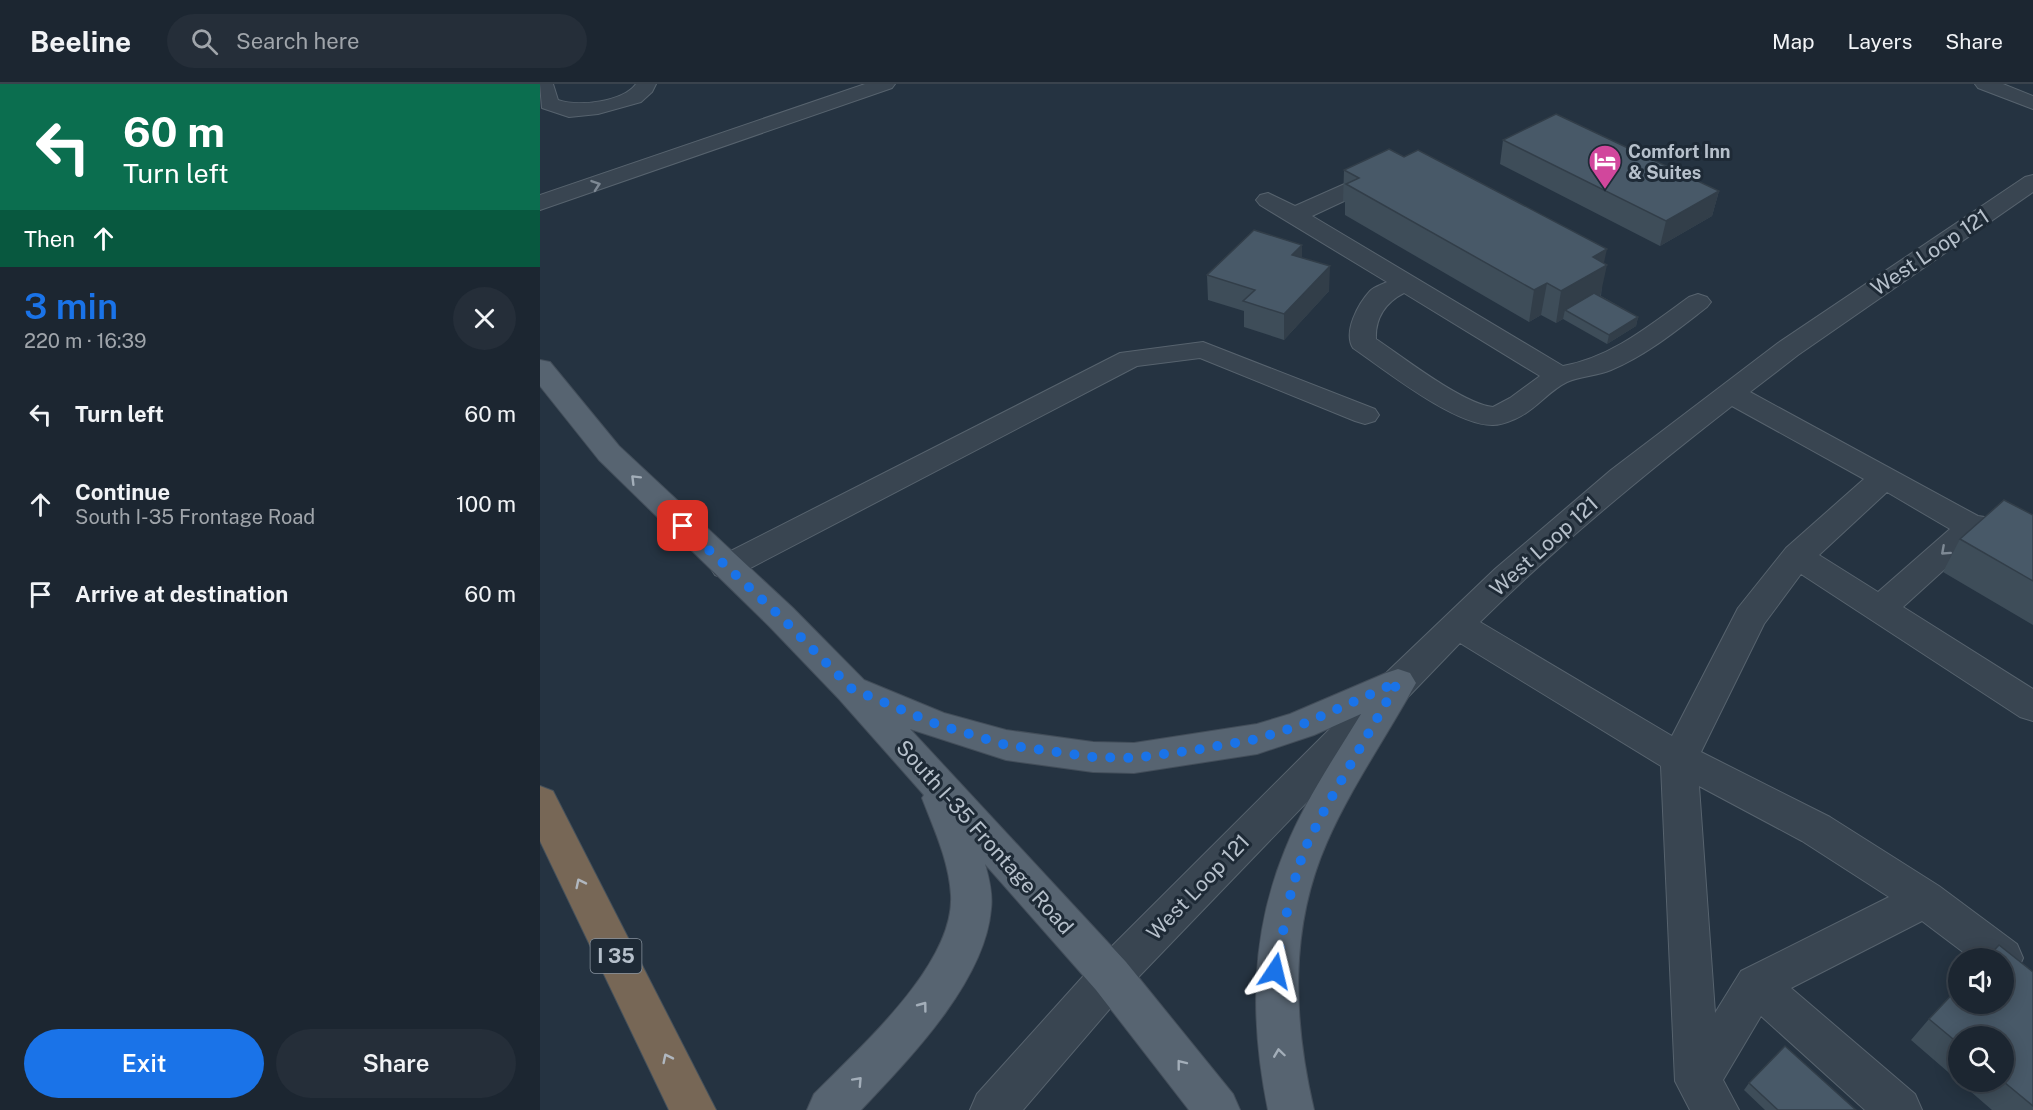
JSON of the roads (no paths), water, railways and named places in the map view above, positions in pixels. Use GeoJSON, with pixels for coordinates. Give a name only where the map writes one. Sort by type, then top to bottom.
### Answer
{"type":"FeatureCollection","features":[{"type":"Feature","properties":{"kind":"highway","name":"I 35"},"geometry":{"type":"LineString","coordinates":[[540,802],[693,1110]]}},
{"type":"Feature","properties":{"kind":"main road","name":"South I-35 Frontage Road"},"geometry":{"type":"LineString","coordinates":[[540,368],[609,453],[781,617],[852,689],[1111,976],[1217,1110]]}},
{"type":"Feature","properties":{"kind":"main road"},"geometry":{"type":"LineString","coordinates":[[852,689],[936,724],[1006,745],[1093,757],[1134,758],[1257,739],[1301,725],[1398,682]]}},
{"type":"Feature","properties":{"kind":"main road"},"geometry":{"type":"LineString","coordinates":[[1291,1110],[1282,1074],[1275,1017],[1275,971],[1291,892],[1304,850],[1398,682]]}},
{"type":"Feature","properties":{"kind":"main road"},"geometry":{"type":"LineString","coordinates":[[830,1110],[916,1016],[944,977],[962,943],[971,911],[963,861],[935,782]]}},
{"type":"Feature","properties":{"kind":"street"},"geometry":{"type":"LineString","coordinates":[[543,84],[549,104],[570,111],[598,108],[634,98],[645,88],[645,84]]}},
{"type":"Feature","properties":{"kind":"street"},"geometry":{"type":"LineString","coordinates":[[640,147],[838,84]]}},
{"type":"Feature","properties":{"kind":"street"},"geometry":{"type":"LineString","coordinates":[[540,203],[885,84]]}},
{"type":"Feature","properties":{"kind":"street"},"geometry":{"type":"LineString","coordinates":[[1985,84],[2033,103]]}},
{"type":"Feature","properties":{"kind":"street"},"geometry":{"type":"LineString","coordinates":[[1294,216],[1399,167]]}},
{"type":"Feature","properties":{"kind":"street","name":"West Loop 121"},"geometry":{"type":"LineString","coordinates":[[993,1110],[1111,976],[1398,682],[1506,577],[1622,477],[1788,349],[2033,182]]}},
{"type":"Feature","properties":{"kind":"street"},"geometry":{"type":"LineString","coordinates":[[2008,198],[2033,209]]}},
{"type":"Feature","properties":{"kind":"street"},"geometry":{"type":"LineString","coordinates":[[1268,200],[1559,375]]}},
{"type":"Feature","properties":{"kind":"street"},"geometry":{"type":"LineString","coordinates":[[1405,283],[1380,295],[1362,327],[1363,342],[1464,408],[1491,417],[1509,411],[1559,375],[1581,372],[1621,357],[1698,302]]}},
{"type":"Feature","properties":{"kind":"street"},"geometry":{"type":"LineString","coordinates":[[726,567],[1130,359],[1203,350],[1365,415]]}},
{"type":"Feature","properties":{"kind":"street"},"geometry":{"type":"LineString","coordinates":[[1730,393],[1972,527],[2008,531],[2033,544]]}},
{"type":"Feature","properties":{"kind":"street"},"geometry":{"type":"LineString","coordinates":[[1707,1095],[1679,758],[1750,617],[1797,556],[1885,477]]}},
{"type":"Feature","properties":{"kind":"street"},"geometry":{"type":"LineString","coordinates":[[1880,609],[1972,527]]}},
{"type":"Feature","properties":{"kind":"street"},"geometry":{"type":"LineString","coordinates":[[1797,556],[2033,707]]}},
{"type":"Feature","properties":{"kind":"street"},"geometry":{"type":"LineString","coordinates":[[1458,625],[1679,758],[1816,829],[1925,899],[1989,948]]}},
{"type":"Feature","properties":{"kind":"street"},"geometry":{"type":"LineString","coordinates":[[1707,1095],[1756,985],[1925,899]]}},
{"type":"Feature","properties":{"kind":"street"},"geometry":{"type":"LineString","coordinates":[[2014,967],[2033,982]]}},
{"type":"Feature","properties":{"kind":"street"},"geometry":{"type":"LineString","coordinates":[[1756,985],[1815,1061],[1885,1105]]}},
{"type":"Feature","properties":{"kind":"place","name":"Comfort Inn & Suites"},"geometry":{"type":"Point","coordinates":[1605,190]}}]}
